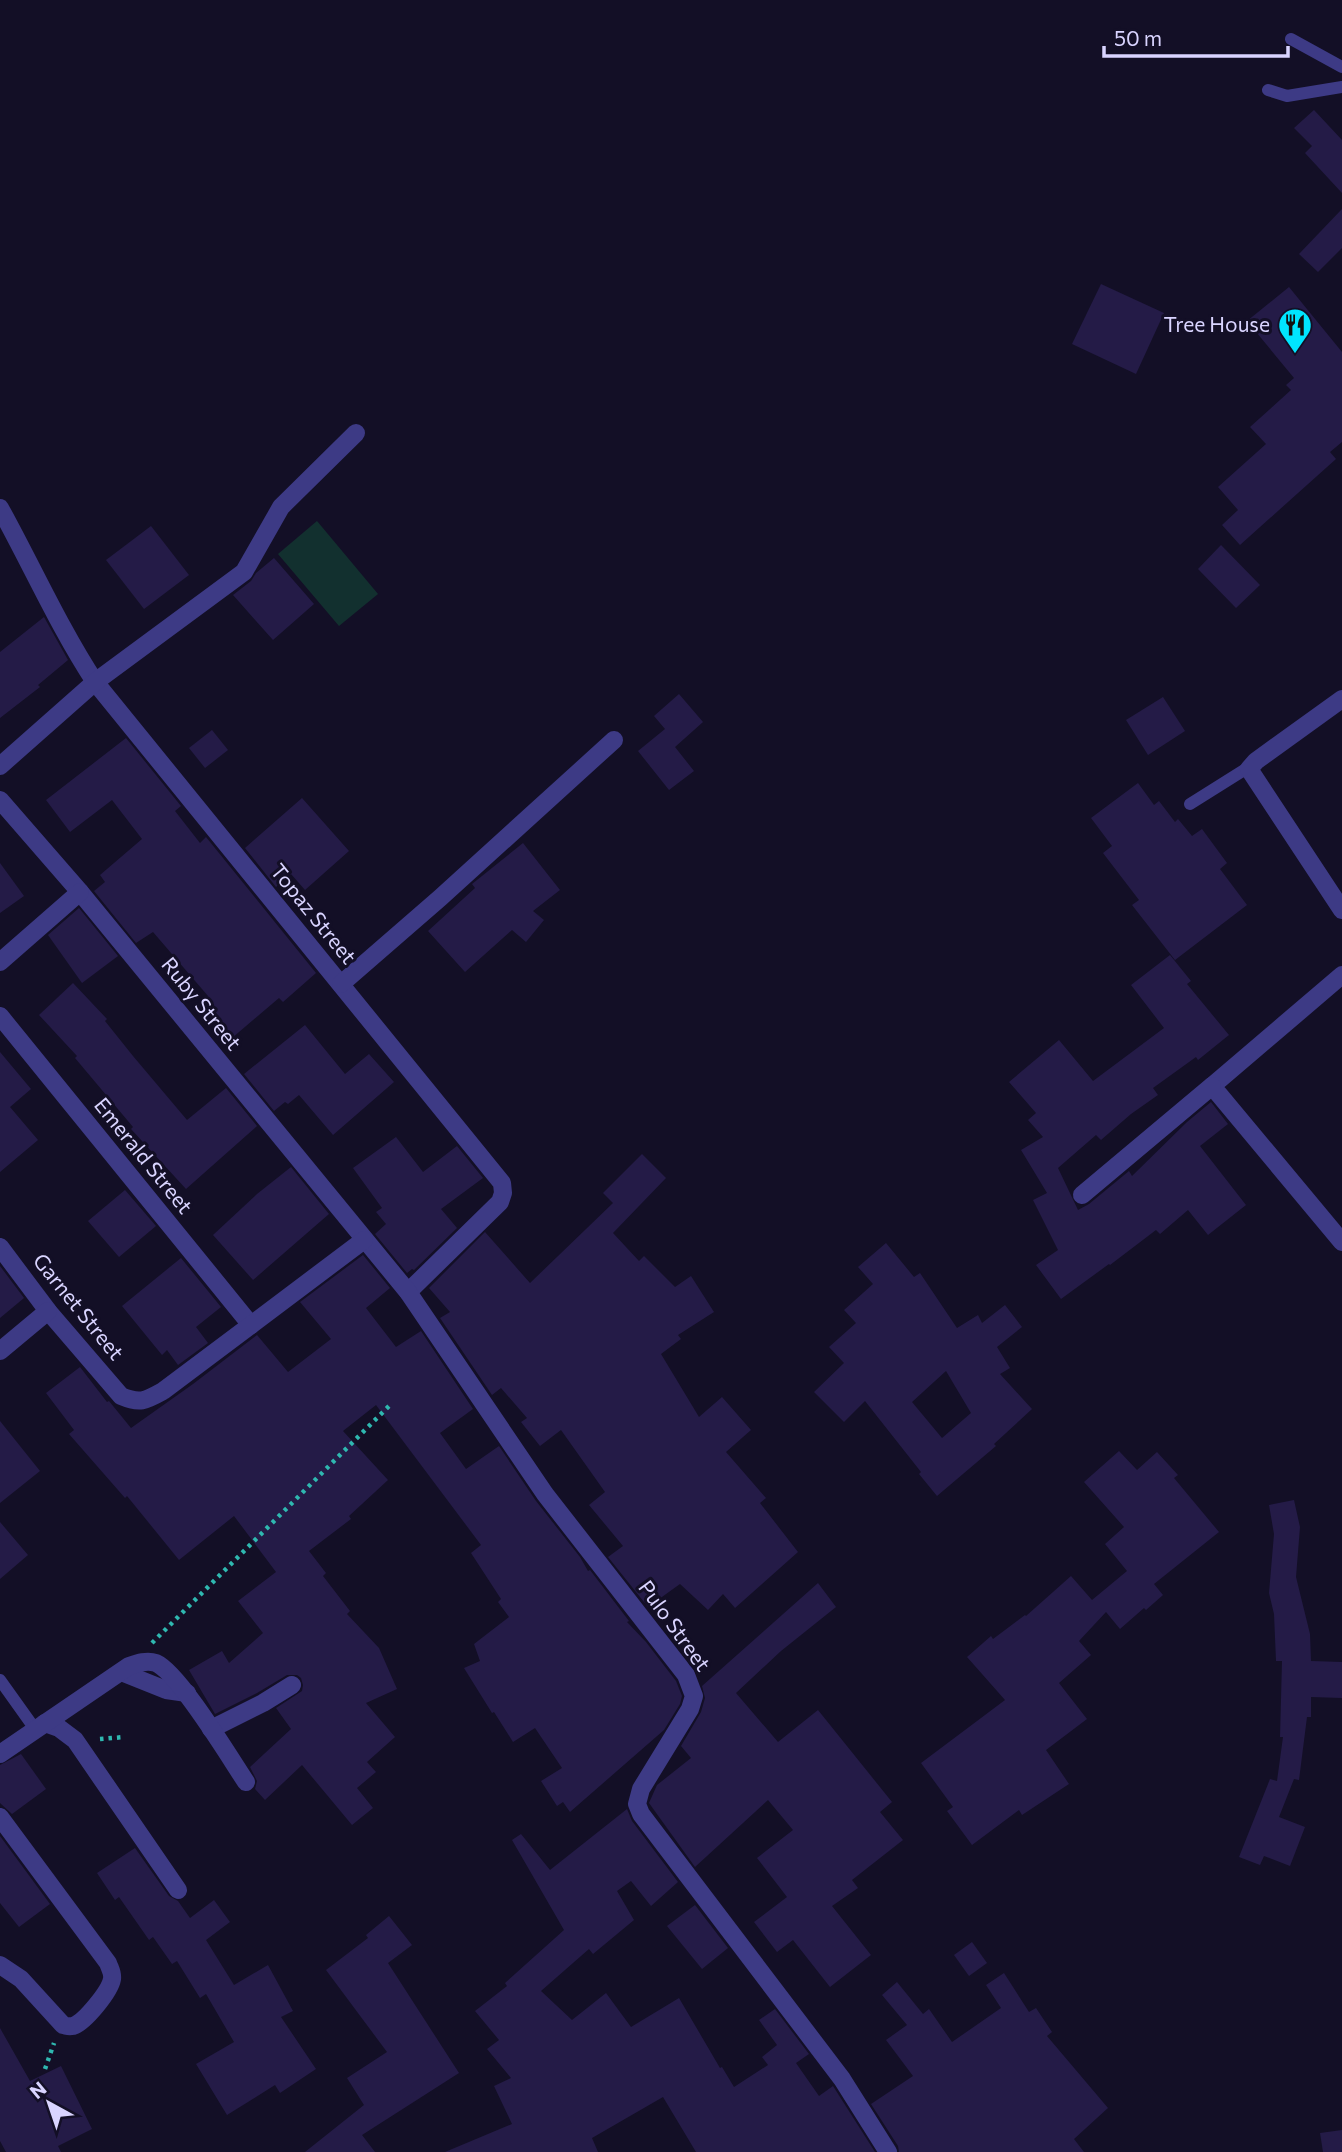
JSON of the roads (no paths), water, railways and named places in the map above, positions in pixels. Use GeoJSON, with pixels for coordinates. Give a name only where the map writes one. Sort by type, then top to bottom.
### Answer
{"type":"FeatureCollection","features":[{"type":"Feature","properties":{"kind":"street"},"geometry":{"type":"LineString","coordinates":[[0,766],[95,682],[244,572],[281,506],[356,433]]}},
{"type":"Feature","properties":{"kind":"street","name":"Topaz Street"},"geometry":{"type":"LineString","coordinates":[[0,508],[28,558],[62,629],[95,682],[502,1184],[500,1202],[408,1292]]}},
{"type":"Feature","properties":{"kind":"street"},"geometry":{"type":"LineString","coordinates":[[1342,699],[1249,767],[1342,910]]}},
{"type":"Feature","properties":{"kind":"street"},"geometry":{"type":"LineString","coordinates":[[341,984],[614,740]]}},
{"type":"Feature","properties":{"kind":"street","name":"Ruby Street"},"geometry":{"type":"LineString","coordinates":[[0,800],[80,892],[364,1240]]}},
{"type":"Feature","properties":{"kind":"street"},"geometry":{"type":"LineString","coordinates":[[0,962],[80,892]]}},
{"type":"Feature","properties":{"kind":"street"},"geometry":{"type":"LineString","coordinates":[[1082,1195],[1342,975]]}},
{"type":"Feature","properties":{"kind":"street","name":"Emerald Street"},"geometry":{"type":"LineString","coordinates":[[0,1016],[251,1325]]}},
{"type":"Feature","properties":{"kind":"street"},"geometry":{"type":"LineString","coordinates":[[1212,1086],[1342,1242]]}},
{"type":"Feature","properties":{"kind":"street"},"geometry":{"type":"LineString","coordinates":[[251,1325],[364,1240]]}},
{"type":"Feature","properties":{"kind":"street","name":"Pulo Street"},"geometry":{"type":"LineString","coordinates":[[364,1240],[408,1292],[545,1494],[686,1675],[694,1696],[690,1709],[641,1789],[637,1804],[842,2079],[888,2152]]}},
{"type":"Feature","properties":{"kind":"street","name":"Garnet Street"},"geometry":{"type":"LineString","coordinates":[[0,1247],[48,1311],[121,1396],[134,1401],[153,1397],[251,1325]]}},
{"type":"Feature","properties":{"kind":"street"},"geometry":{"type":"LineString","coordinates":[[0,1351],[48,1311]]}},
{"type":"Feature","properties":{"kind":"street"},"geometry":{"type":"LineString","coordinates":[[0,1754],[125,1669],[166,1690],[187,1693],[246,1782]]}},
{"type":"Feature","properties":{"kind":"street"},"geometry":{"type":"LineString","coordinates":[[211,1730],[292,1685]]}},
{"type":"Feature","properties":{"kind":"street"},"geometry":{"type":"LineString","coordinates":[[40,1726],[60,1728],[75,1740],[178,1890]]}},
{"type":"Feature","properties":{"kind":"street"},"geometry":{"type":"LineString","coordinates":[[0,1817],[108,1963],[112,1981],[107,1992],[88,2015],[70,2027],[63,2025],[21,1979],[0,1965]]}},
{"type":"Feature","properties":{"kind":"lane"},"geometry":{"type":"LineString","coordinates":[[1292,39],[1342,67]]}},
{"type":"Feature","properties":{"kind":"lane"},"geometry":{"type":"LineString","coordinates":[[1268,90],[1287,96],[1342,87]]}},
{"type":"Feature","properties":{"kind":"lane"},"geometry":{"type":"LineString","coordinates":[[1190,804],[1249,767]]}},
{"type":"Feature","properties":{"kind":"lane"},"geometry":{"type":"LineString","coordinates":[[0,1680],[40,1726]]}},
{"type":"Feature","properties":{"kind":"place","name":"Tree House"},"geometry":{"type":"Point","coordinates":[1295,355]}}]}
